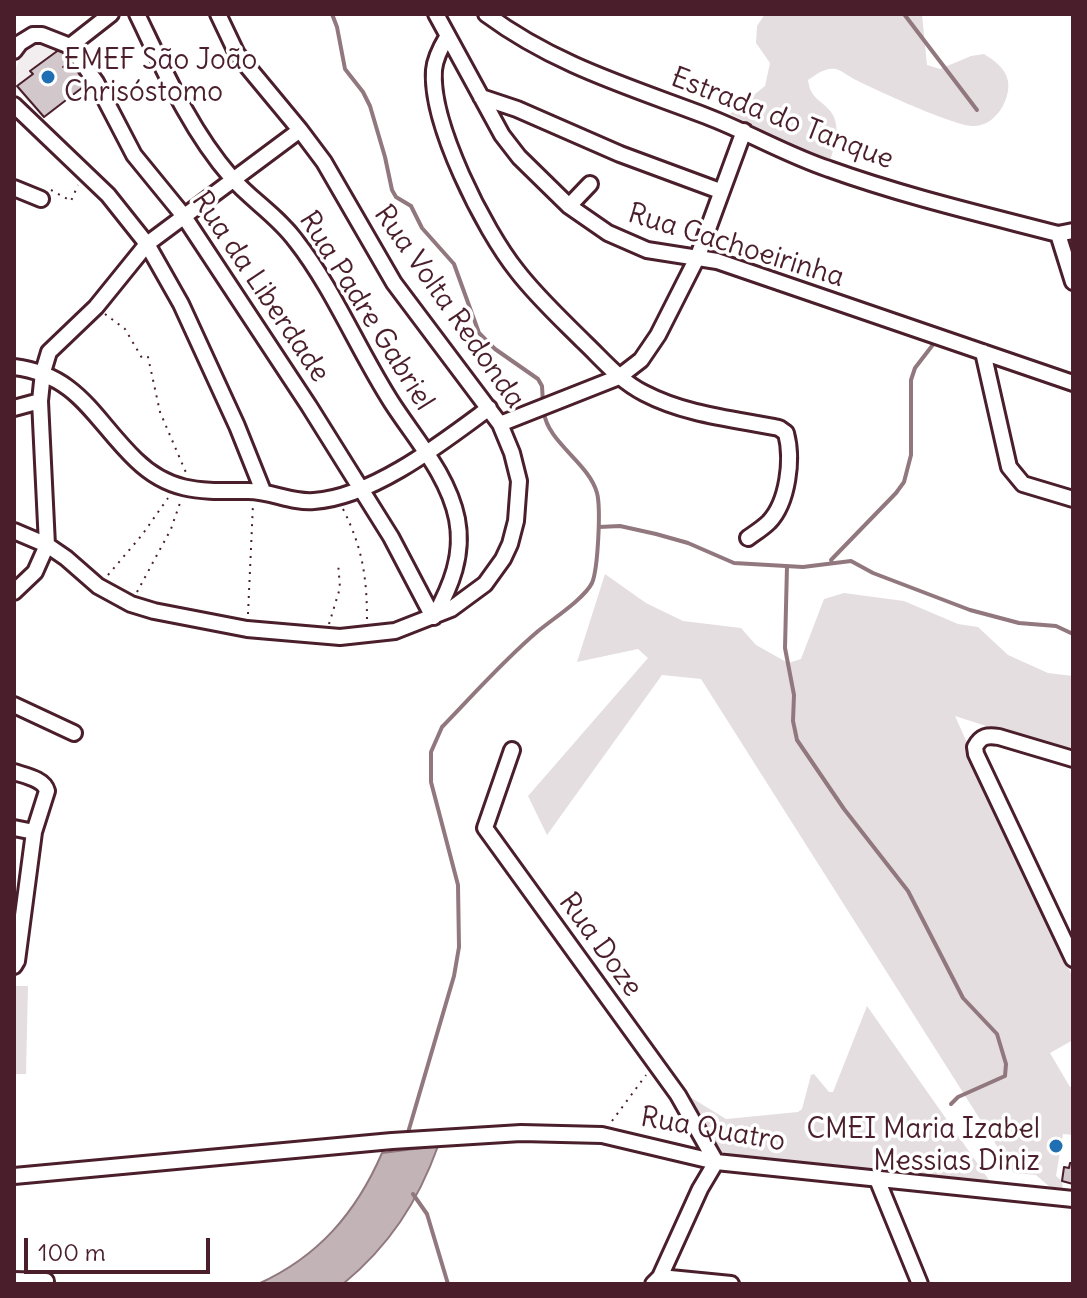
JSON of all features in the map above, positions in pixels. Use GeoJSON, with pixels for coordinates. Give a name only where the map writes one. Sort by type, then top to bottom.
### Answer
{"type":"FeatureCollection","features":[{"type":"Feature","properties":{"kind":"street"},"geometry":{"type":"LineString","coordinates":[[14,51],[33,35],[52,38],[70,46],[111,14]]}},
{"type":"Feature","properties":{"kind":"street","name":"Rua Padre Gabriel"},"geometry":{"type":"LineString","coordinates":[[137,14],[184,108],[232,179],[265,206],[298,242],[391,402],[445,484],[459,539],[454,577],[433,617]]}},
{"type":"Feature","properties":{"kind":"street","name":"Rua Volta Redonda"},"geometry":{"type":"LineString","coordinates":[[14,531],[47,545],[98,586],[131,604],[247,629],[326,636],[367,635],[412,626],[451,609],[485,584],[510,544],[516,521],[519,481],[500,424],[394,283],[339,186],[300,130],[237,54],[218,14]]}},
{"type":"Feature","properties":{"kind":"street","name":"Rua Cachoeirinha"},"geometry":{"type":"LineString","coordinates":[[436,14],[502,135],[519,157],[569,206],[592,223],[626,242],[655,251],[698,256],[1073,383]]}},
{"type":"Feature","properties":{"kind":"street","name":"Estrada do Tanque"},"geometry":{"type":"LineString","coordinates":[[486,14],[509,31],[570,65],[744,131],[828,169],[907,195],[1058,234],[1073,231]]}},
{"type":"Feature","properties":{"kind":"street"},"geometry":{"type":"LineString","coordinates":[[447,37],[436,59],[434,84],[449,141],[470,193],[515,270],[619,377],[643,393],[688,411],[779,428],[786,433],[787,477],[779,508],[768,523],[748,538]]}},
{"type":"Feature","properties":{"kind":"street","name":"Rua da Liberdade"},"geometry":{"type":"LineString","coordinates":[[70,46],[96,82],[134,155],[183,215],[361,488],[433,617]]}},
{"type":"Feature","properties":{"kind":"street"},"geometry":{"type":"LineString","coordinates":[[481,97],[720,191]]}},
{"type":"Feature","properties":{"kind":"street"},"geometry":{"type":"LineString","coordinates":[[14,105],[108,195],[147,244],[181,304],[237,426],[258,491]]}},
{"type":"Feature","properties":{"kind":"street"},"geometry":{"type":"LineString","coordinates":[[14,592],[35,572],[47,545],[40,401],[49,352],[96,307],[147,244],[300,130]]}},
{"type":"Feature","properties":{"kind":"street"},"geometry":{"type":"LineString","coordinates":[[500,424],[619,377],[649,350],[698,256],[744,131]]}},
{"type":"Feature","properties":{"kind":"street"},"geometry":{"type":"LineString","coordinates":[[569,206],[590,184]]}},
{"type":"Feature","properties":{"kind":"street"},"geometry":{"type":"LineString","coordinates":[[14,188],[41,199]]}},
{"type":"Feature","properties":{"kind":"street"},"geometry":{"type":"LineString","coordinates":[[1058,234],[1073,282]]}},
{"type":"Feature","properties":{"kind":"street"},"geometry":{"type":"LineString","coordinates":[[983,352],[1009,467],[1023,484],[1073,499]]}},
{"type":"Feature","properties":{"kind":"street"},"geometry":{"type":"LineString","coordinates":[[14,367],[43,372],[86,403],[147,470],[180,488],[258,491],[310,502],[361,488],[426,453],[489,408]]}},
{"type":"Feature","properties":{"kind":"street"},"geometry":{"type":"LineString","coordinates":[[14,408],[40,401]]}},
{"type":"Feature","properties":{"kind":"street"},"geometry":{"type":"LineString","coordinates":[[14,705],[74,733]]}},
{"type":"Feature","properties":{"kind":"street"},"geometry":{"type":"LineString","coordinates":[[1073,759],[987,735],[979,739],[975,747],[1073,959]]}},
{"type":"Feature","properties":{"kind":"street","name":"Rua Doze"},"geometry":{"type":"LineString","coordinates":[[512,750],[485,828],[678,1095],[716,1162]]}},
{"type":"Feature","properties":{"kind":"street"},"geometry":{"type":"LineString","coordinates":[[14,772],[45,785],[47,791],[34,832],[14,966]]}},
{"type":"Feature","properties":{"kind":"street"},"geometry":{"type":"LineString","coordinates":[[14,828],[34,832]]}},
{"type":"Feature","properties":{"kind":"street","name":"Rua Quatro"},"geometry":{"type":"LineString","coordinates":[[14,1176],[392,1141],[521,1133],[602,1135],[716,1162],[1073,1199]]}},
{"type":"Feature","properties":{"kind":"street"},"geometry":{"type":"LineString","coordinates":[[716,1162],[657,1280],[731,1284]]}},
{"type":"Feature","properties":{"kind":"street"},"geometry":{"type":"LineString","coordinates":[[877,1179],[920,1284]]}},
{"type":"Feature","properties":{"kind":"street"},"geometry":{"type":"LineString","coordinates":[[14,1280],[46,1281]]}},
{"type":"Feature","properties":{"kind":"path"},"geometry":{"type":"LineString","coordinates":[[41,199],[51,190],[71,201],[84,173]]}},
{"type":"Feature","properties":{"kind":"path"},"geometry":{"type":"LineString","coordinates":[[96,307],[125,329],[142,358],[148,357],[160,412],[186,469],[171,529],[131,604]]}},
{"type":"Feature","properties":{"kind":"path"},"geometry":{"type":"LineString","coordinates":[[98,586],[180,488]]}},
{"type":"Feature","properties":{"kind":"path"},"geometry":{"type":"LineString","coordinates":[[247,629],[258,491]]}},
{"type":"Feature","properties":{"kind":"path"},"geometry":{"type":"LineString","coordinates":[[337,497],[357,537],[364,565],[367,635]]}},
{"type":"Feature","properties":{"kind":"path"},"geometry":{"type":"LineString","coordinates":[[326,636],[340,588],[338,562]]}},
{"type":"Feature","properties":{"kind":"path"},"geometry":{"type":"LineString","coordinates":[[602,1135],[654,1064]]}},
{"type":"Feature","properties":{"kind":"shaded area"},"geometry":{"type":"Polygon","coordinates":[[[765,14],[922,14],[927,65],[940,69],[984,54],[1005,73],[1007,96],[1000,111],[989,122],[965,125],[899,100],[839,70],[824,70],[808,80],[811,91],[831,112],[836,124],[836,138],[829,164],[730,114],[765,86],[770,63],[756,43],[757,26],[765,14]]]}},
{"type":"Feature","properties":{"kind":"shaded area","name":"EMEF São João Chrisóstomo"},"geometry":{"type":"Polygon","coordinates":[[[48,42],[58,45],[88,84],[44,119],[16,88],[14,73],[23,50],[33,44],[48,42]]]}},
{"type":"Feature","properties":{"kind":"shaded area"},"geometry":{"type":"Polygon","coordinates":[[[605,574],[646,603],[683,621],[741,628],[756,645],[788,663],[801,659],[824,599],[844,593],[904,601],[958,624],[978,627],[1008,655],[1048,673],[1073,676],[1073,754],[955,716],[1073,978],[1073,1040],[1050,1053],[1070,1087],[1073,1086],[1073,1135],[1063,1134],[1056,1176],[1062,1181],[1063,1190],[1051,1188],[1036,1175],[1014,1173],[701,679],[662,675],[547,835],[528,796],[648,658],[638,649],[577,662],[605,574]]]}},
{"type":"Feature","properties":{"kind":"shaded area"},"geometry":{"type":"Polygon","coordinates":[[[14,986],[28,986],[26,1074],[14,1074],[14,986]]]}},
{"type":"Feature","properties":{"kind":"shaded area"},"geometry":{"type":"Polygon","coordinates":[[[867,1006],[994,1187],[723,1156],[682,1092],[726,1119],[798,1112],[802,1109],[811,1075],[814,1074],[829,1092],[833,1092],[867,1006]]]}},
{"type":"Feature","properties":{"kind":"shaded area"},"geometry":{"type":"Polygon","coordinates":[[[438,1146],[421,1186],[400,1222],[374,1254],[343,1284],[258,1284],[299,1261],[333,1231],[360,1195],[382,1153],[438,1146]]]}},
{"type":"Feature","properties":{"kind":"building","name":"EMEF São João Chrisóstomo"},"geometry":{"type":"Polygon","coordinates":[[[60,49],[70,62],[63,67],[72,63],[87,84],[44,117],[17,86],[33,74],[30,71],[60,49]]]}},
{"type":"Feature","properties":{"kind":"building"},"geometry":{"type":"Polygon","coordinates":[[[1073,1163],[1073,1184],[1062,1181],[1064,1167],[1069,1168],[1073,1163]]]}},
{"type":"Feature","properties":{"kind":"waterway"},"geometry":{"type":"LineString","coordinates":[[332,14],[345,69],[370,106],[392,190],[396,197],[411,206],[422,228],[454,264],[479,333],[495,349],[538,379],[542,386],[543,404]]}},
{"type":"Feature","properties":{"kind":"waterway"},"geometry":{"type":"LineString","coordinates":[[904,14],[977,110]]}},
{"type":"Feature","properties":{"kind":"waterway"},"geometry":{"type":"LineString","coordinates":[[831,560],[904,482],[911,455],[911,380],[915,368],[935,342]]}},
{"type":"Feature","properties":{"kind":"waterway"},"geometry":{"type":"LineString","coordinates":[[407,1136],[454,976],[459,947],[458,885],[431,782],[431,752],[442,727],[513,654],[582,596],[594,576],[599,524],[597,493],[586,472],[552,433],[544,412]]}},
{"type":"Feature","properties":{"kind":"waterway"},"geometry":{"type":"LineString","coordinates":[[599,527],[620,526],[656,534],[688,543],[734,563],[803,567],[851,561],[873,573],[970,610],[1019,623],[1056,626],[1073,634]]}},
{"type":"Feature","properties":{"kind":"waterway"},"geometry":{"type":"LineString","coordinates":[[787,566],[785,648],[794,695],[793,721],[797,740],[844,809],[908,891],[963,998],[997,1034],[1006,1064],[1005,1076],[958,1097],[951,1104]]}},
{"type":"Feature","properties":{"kind":"waterway"},"geometry":{"type":"LineString","coordinates":[[413,1194],[427,1214],[448,1284]]}},
{"type":"Feature","properties":{"kind":"place","name":"EMEF São João Chrisóstomo"},"geometry":{"type":"Point","coordinates":[48,77]}},
{"type":"Feature","properties":{"kind":"place","name":"CMEI Maria Izabel Messias Diniz"},"geometry":{"type":"Point","coordinates":[1056,1146]}}]}
